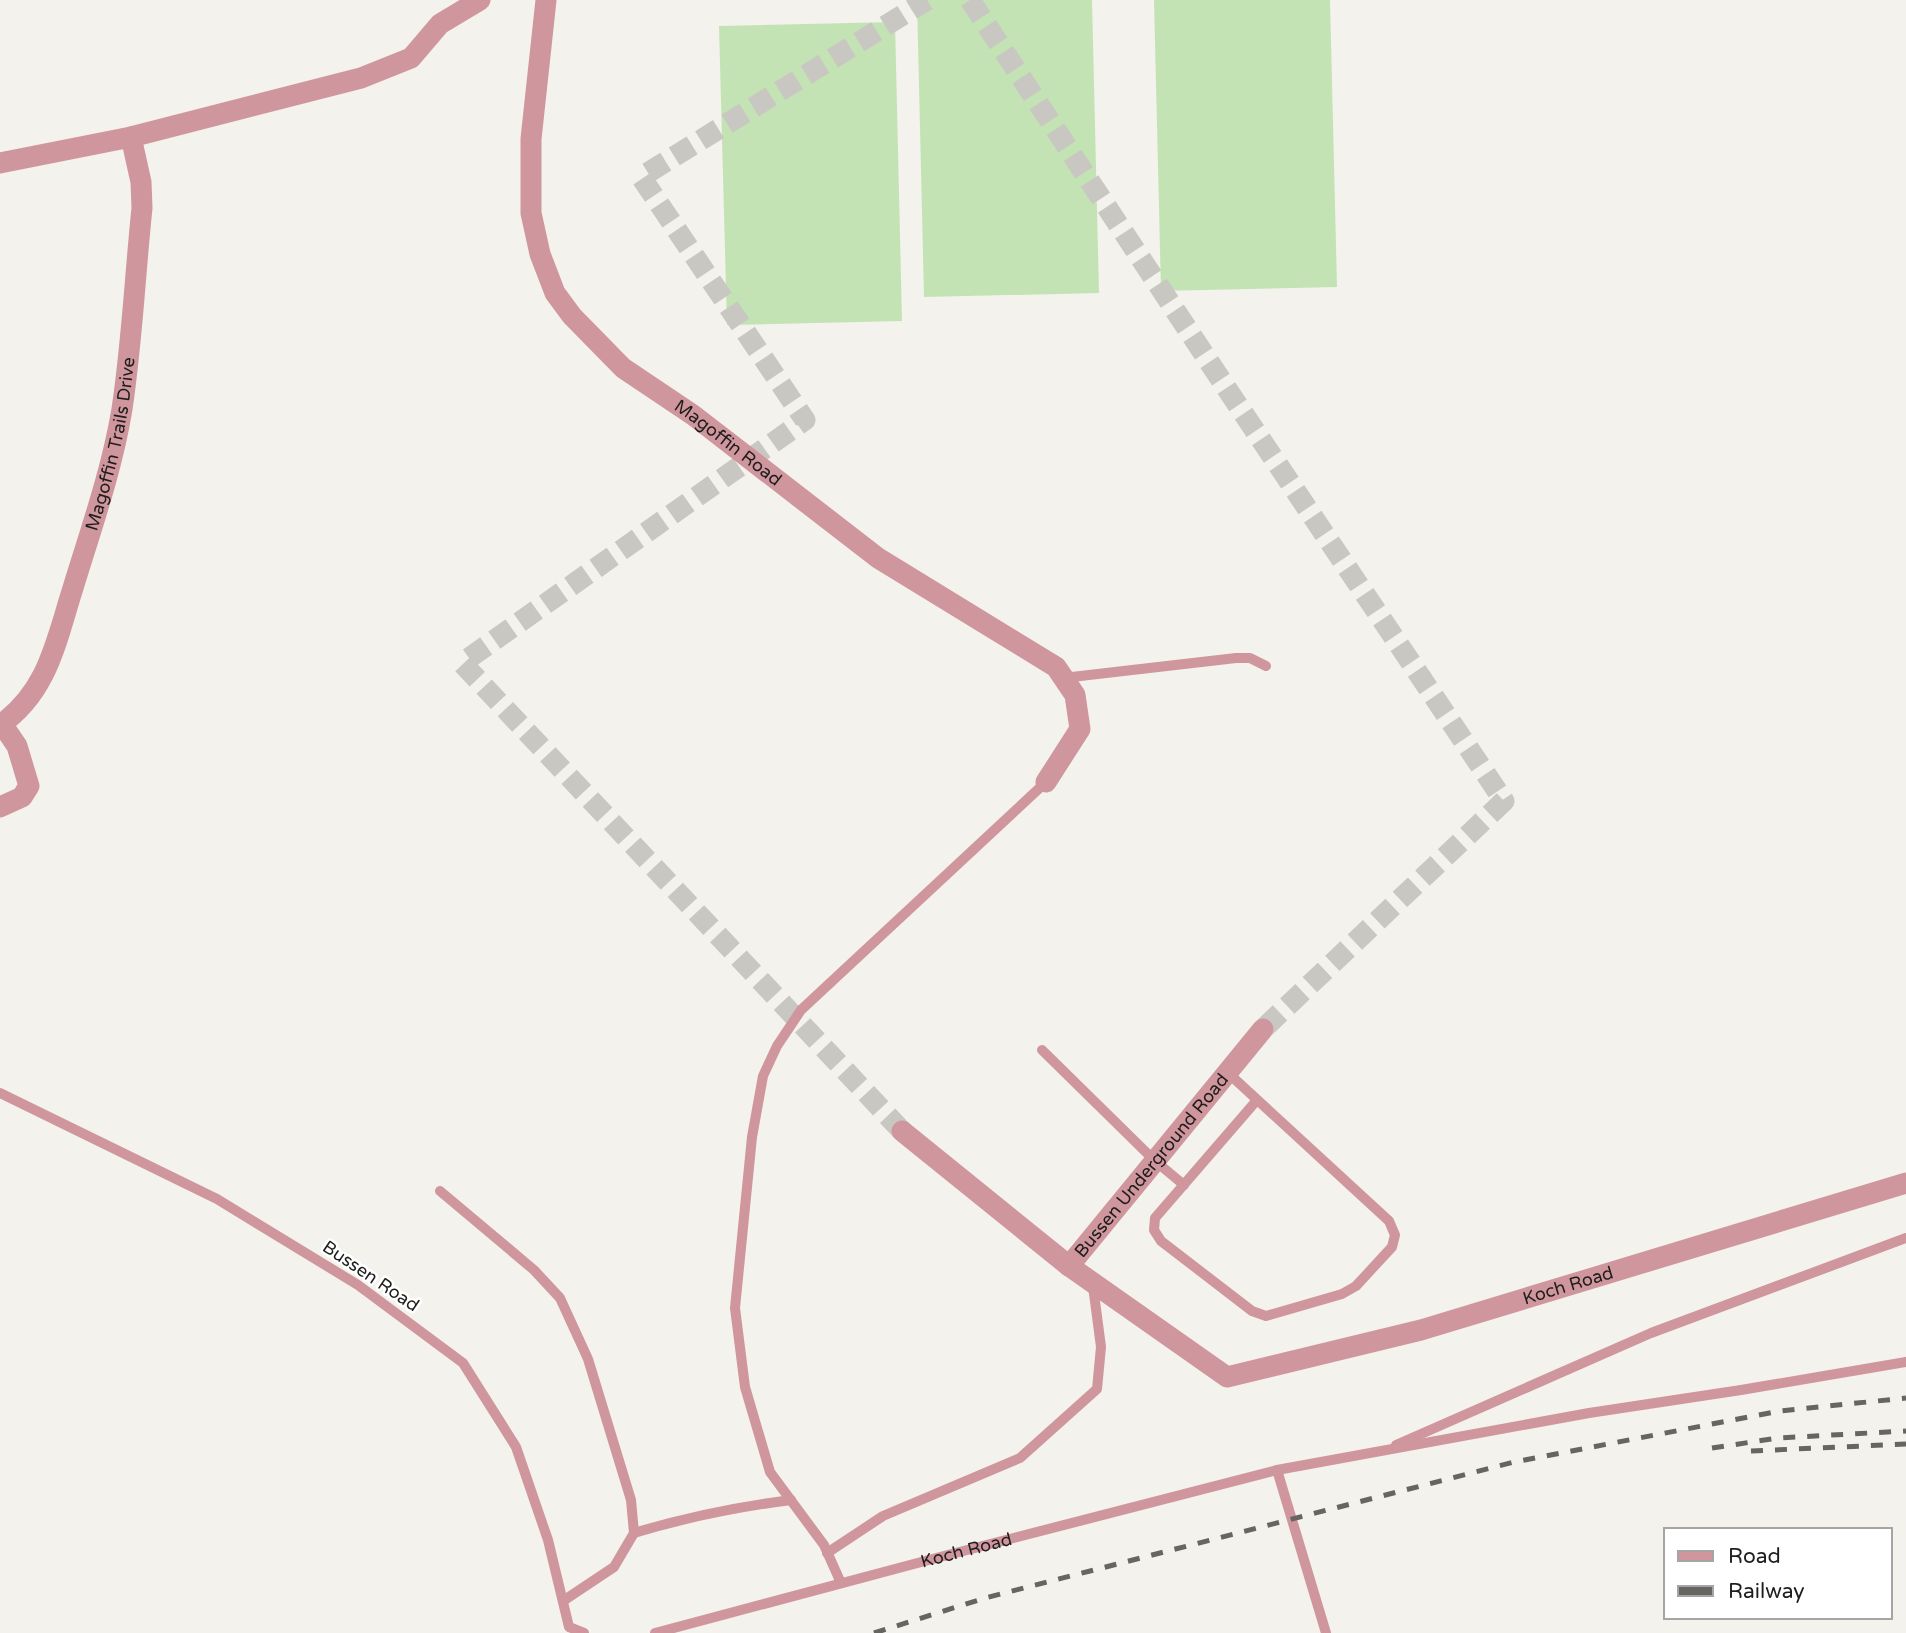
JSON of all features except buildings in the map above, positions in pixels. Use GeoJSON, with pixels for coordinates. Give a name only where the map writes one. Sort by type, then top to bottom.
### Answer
{"type":"FeatureCollection","features":[{"type":"Feature","properties":{"kind":"street"},"geometry":{"type":"LineString","coordinates":[[0,163],[131,137],[361,78],[411,58],[440,24],[480,0]]}},
{"type":"Feature","properties":{"kind":"street","name":"Magoffin Road"},"geometry":{"type":"LineString","coordinates":[[546,0],[531,139],[531,213],[540,254],[555,293],[572,316],[623,368],[693,415],[878,558],[1056,667],[1075,695],[1080,729],[1046,782]]}},
{"type":"Feature","properties":{"kind":"street","name":"Magoffin Trails Drive"},"geometry":{"type":"LineString","coordinates":[[1,724],[22,708],[33,694],[52,656],[113,454],[122,408],[142,208],[141,182],[131,137]]}},
{"type":"Feature","properties":{"kind":"street"},"geometry":{"type":"LineString","coordinates":[[0,807],[22,797],[29,786],[17,746],[1,724]]}},
{"type":"Feature","properties":{"kind":"street","name":"Bussen Underground Road"},"geometry":{"type":"LineString","coordinates":[[902,1131],[1069,1266],[1263,1029]]}},
{"type":"Feature","properties":{"kind":"street","name":"Koch Road"},"geometry":{"type":"LineString","coordinates":[[1093,1283],[1227,1377],[1421,1330],[1906,1183]]}},
{"type":"Feature","properties":{"kind":"street"},"geometry":{"type":"LineString","coordinates":[[1069,1266],[1093,1283]]}},
{"type":"Feature","properties":{"kind":"lane"},"geometry":{"type":"LineString","coordinates":[[1063,678],[1236,658],[1250,658],[1266,666]]}},
{"type":"Feature","properties":{"kind":"lane"},"geometry":{"type":"LineString","coordinates":[[841,1583],[827,1553],[770,1472],[745,1387],[735,1308],[752,1137],[763,1076],[777,1046],[801,1010],[1046,782]]}},
{"type":"Feature","properties":{"kind":"lane"},"geometry":{"type":"LineString","coordinates":[[1042,1050],[1154,1160],[1184,1185]]}},
{"type":"Feature","properties":{"kind":"lane"},"geometry":{"type":"LineString","coordinates":[[1227,1072],[1389,1221],[1395,1235],[1392,1247],[1356,1286],[1342,1294],[1266,1316],[1242,1304],[1161,1241],[1153,1230],[1155,1218],[1257,1100]]}},
{"type":"Feature","properties":{"kind":"lane","name":"Bussen Road"},"geometry":{"type":"LineString","coordinates":[[0,1093],[218,1199],[358,1285],[463,1363],[516,1447],[548,1540],[569,1627],[584,1633]]}},
{"type":"Feature","properties":{"kind":"lane"},"geometry":{"type":"LineString","coordinates":[[440,1191],[534,1270],[561,1298],[589,1359],[631,1500],[634,1533],[614,1567],[563,1601]]}},
{"type":"Feature","properties":{"kind":"lane"},"geometry":{"type":"LineString","coordinates":[[1380,1452],[1651,1332],[1906,1238]]}},
{"type":"Feature","properties":{"kind":"lane"},"geometry":{"type":"LineString","coordinates":[[827,1553],[883,1516],[1020,1458],[1097,1389],[1101,1347],[1093,1283]]}},
{"type":"Feature","properties":{"kind":"lane"},"geometry":{"type":"LineString","coordinates":[[1380,1452],[1589,1413],[1906,1362]]}},
{"type":"Feature","properties":{"kind":"lane","name":"Koch Road"},"geometry":{"type":"LineString","coordinates":[[655,1633],[1277,1471],[1380,1452]]}},
{"type":"Feature","properties":{"kind":"lane"},"geometry":{"type":"LineString","coordinates":[[1277,1471],[1326,1633]]}},
{"type":"Feature","properties":{"kind":"lane"},"geometry":{"type":"LineString","coordinates":[[634,1533],[686,1517],[740,1506],[791,1500]]}},
{"type":"Feature","properties":{"kind":"green space"},"geometry":{"type":"Polygon","coordinates":[[[917,0],[1092,0],[1099,293],[924,297],[917,0]]]}},
{"type":"Feature","properties":{"kind":"green space"},"geometry":{"type":"Polygon","coordinates":[[[1154,0],[1330,0],[1337,287],[1161,291],[1154,0]]]}},
{"type":"Feature","properties":{"kind":"green space"},"geometry":{"type":"Polygon","coordinates":[[[895,22],[902,321],[727,325],[719,26],[895,22]]]}},
{"type":"Feature","properties":{"kind":"tunnel"},"geometry":{"type":"LineString","coordinates":[[902,1131],[462,663],[805,420],[641,177],[927,0]]}},
{"type":"Feature","properties":{"kind":"tunnel"},"geometry":{"type":"LineString","coordinates":[[970,0],[1504,801],[1263,1029]]}},
{"type":"Feature","properties":{"kind":"railway"},"geometry":{"type":"LineString","coordinates":[[874,1633],[985,1598],[1514,1462],[1780,1411],[1906,1398]]}},
{"type":"Feature","properties":{"kind":"railway"},"geometry":{"type":"LineString","coordinates":[[1712,1448],[1778,1438],[1906,1431]]}},
{"type":"Feature","properties":{"kind":"railway"},"geometry":{"type":"LineString","coordinates":[[1751,1451],[1906,1444]]}}]}
